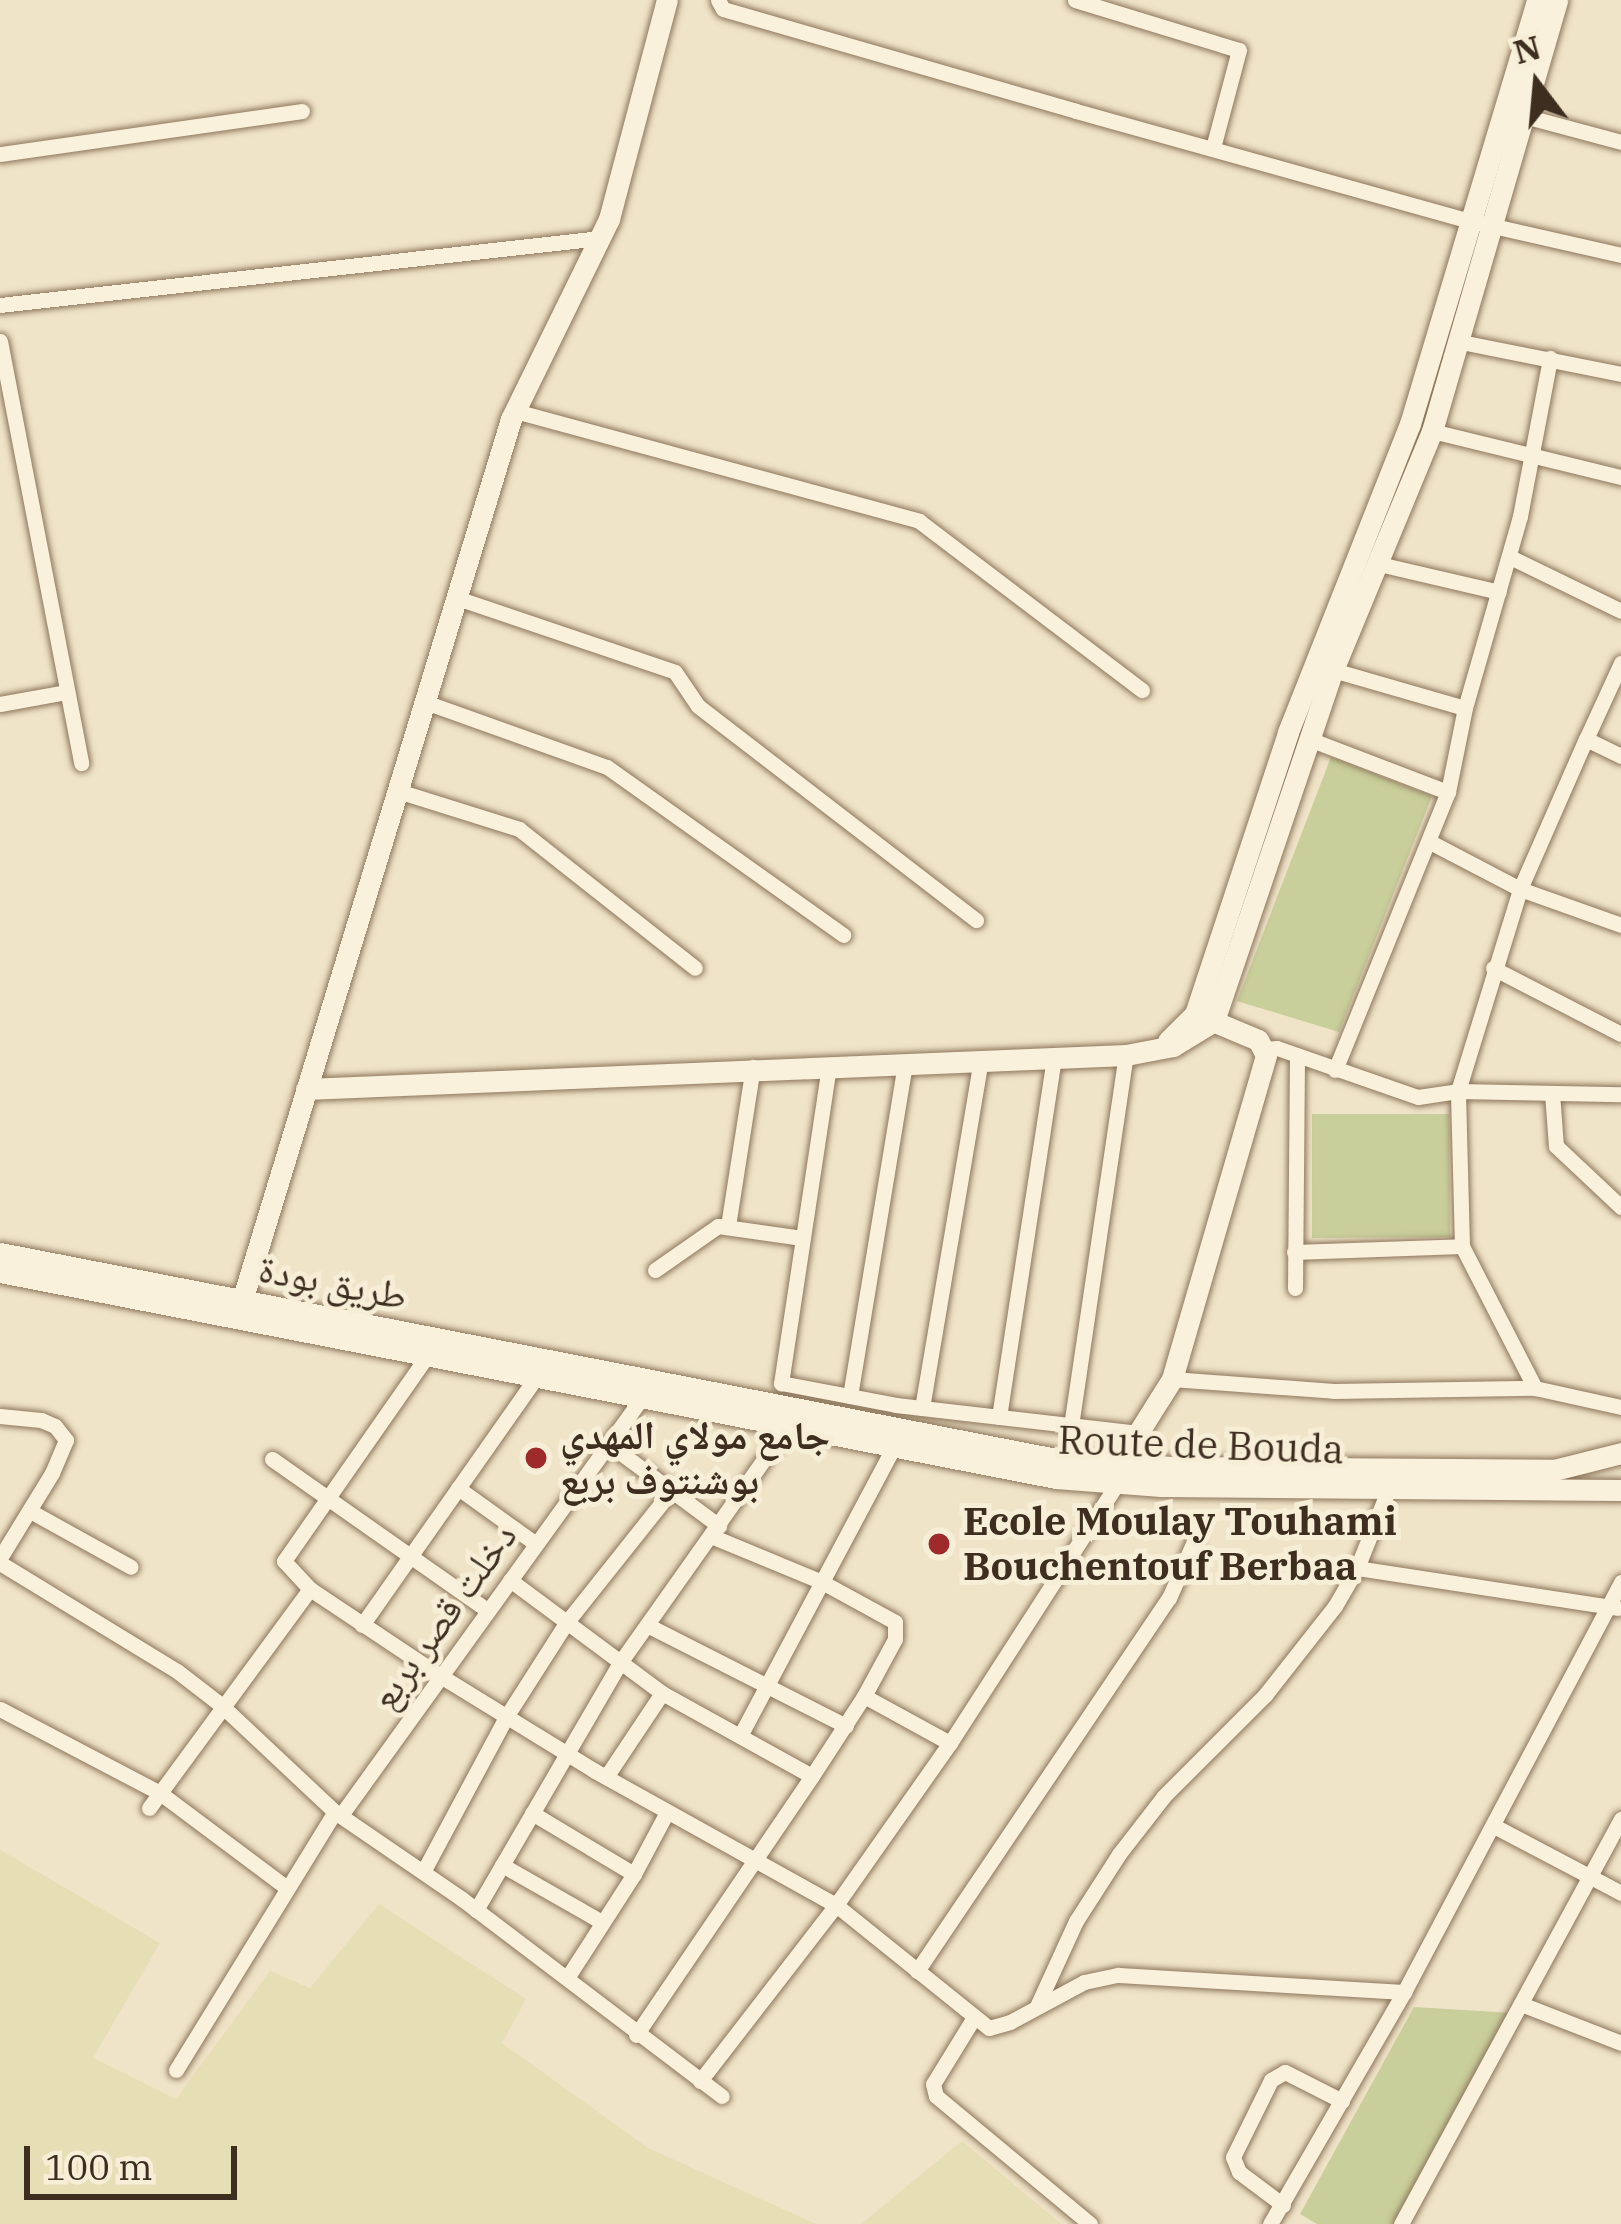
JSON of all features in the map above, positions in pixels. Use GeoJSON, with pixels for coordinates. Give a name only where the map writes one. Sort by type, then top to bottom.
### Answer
{"type":"FeatureCollection","features":[{"type":"Feature","properties":{"kind":"main road"},"geometry":{"type":"LineString","coordinates":[[242,1301],[515,411],[600,238],[667,0]]}},
{"type":"Feature","properties":{"kind":"main road"},"geometry":{"type":"LineString","coordinates":[[1205,1017],[1288,732],[1410,424],[1467,220],[1537,0]]}},
{"type":"Feature","properties":{"kind":"main road"},"geometry":{"type":"LineString","coordinates":[[306,1089],[1126,1055],[1157,1052],[1205,1017],[1333,670],[1432,431],[1557,0]]}},
{"type":"Feature","properties":{"kind":"main road"},"geometry":{"type":"LineString","coordinates":[[1121,1475],[1138,1432],[1172,1379],[1265,1049],[1258,1040],[1205,1017]]}},
{"type":"Feature","properties":{"kind":"main road","name":"طريق بودة"},"geometry":{"type":"LineString","coordinates":[[0,1253],[99,1282],[427,1357],[536,1379],[647,1389]]}},
{"type":"Feature","properties":{"kind":"main road","name":"طريق بودة"},"geometry":{"type":"LineString","coordinates":[[0,1272],[242,1301],[647,1389]]}},
{"type":"Feature","properties":{"kind":"main road","name":"Route de Bouda"},"geometry":{"type":"LineString","coordinates":[[647,1389],[787,1427],[1056,1478],[1553,1470],[1621,1453]]}},
{"type":"Feature","properties":{"kind":"main road","name":"Route de Bouda"},"geometry":{"type":"LineString","coordinates":[[647,1389],[1061,1460],[1121,1475],[1389,1488],[1621,1490]]}},
{"type":"Feature","properties":{"kind":"street"},"geometry":{"type":"LineString","coordinates":[[718,0],[723,9],[1467,220],[1621,255]]}},
{"type":"Feature","properties":{"kind":"street"},"geometry":{"type":"LineString","coordinates":[[1075,0],[1239,50],[1213,148]]}},
{"type":"Feature","properties":{"kind":"street"},"geometry":{"type":"LineString","coordinates":[[0,154],[302,111]]}},
{"type":"Feature","properties":{"kind":"street"},"geometry":{"type":"LineString","coordinates":[[1524,116],[1621,142]]}},
{"type":"Feature","properties":{"kind":"street"},"geometry":{"type":"LineString","coordinates":[[0,305],[600,238]]}},
{"type":"Feature","properties":{"kind":"street"},"geometry":{"type":"LineString","coordinates":[[0,340],[81,763]]}},
{"type":"Feature","properties":{"kind":"street"},"geometry":{"type":"LineString","coordinates":[[1456,341],[1621,374]]}},
{"type":"Feature","properties":{"kind":"street"},"geometry":{"type":"LineString","coordinates":[[1335,1070],[1432,843],[1448,792],[1465,708],[1510,556],[1550,358]]}},
{"type":"Feature","properties":{"kind":"street"},"geometry":{"type":"LineString","coordinates":[[515,411],[920,521],[1142,690]]}},
{"type":"Feature","properties":{"kind":"street"},"geometry":{"type":"LineString","coordinates":[[1432,431],[1621,477]]}},
{"type":"Feature","properties":{"kind":"street"},"geometry":{"type":"LineString","coordinates":[[1510,556],[1621,611]]}},
{"type":"Feature","properties":{"kind":"street"},"geometry":{"type":"LineString","coordinates":[[1379,564],[1499,592]]}},
{"type":"Feature","properties":{"kind":"street"},"geometry":{"type":"LineString","coordinates":[[457,598],[675,672],[698,706],[976,920]]}},
{"type":"Feature","properties":{"kind":"street"},"geometry":{"type":"LineString","coordinates":[[1535,1388],[1462,1246],[1458,1091],[1520,889],[1621,663]]}},
{"type":"Feature","properties":{"kind":"street"},"geometry":{"type":"LineString","coordinates":[[1333,670],[1465,708]]}},
{"type":"Feature","properties":{"kind":"street"},"geometry":{"type":"LineString","coordinates":[[0,704],[67,692]]}},
{"type":"Feature","properties":{"kind":"street"},"geometry":{"type":"LineString","coordinates":[[425,702],[607,767],[843,935]]}},
{"type":"Feature","properties":{"kind":"street"},"geometry":{"type":"LineString","coordinates":[[1309,739],[1448,792]]}},
{"type":"Feature","properties":{"kind":"street"},"geometry":{"type":"LineString","coordinates":[[1586,739],[1621,756]]}},
{"type":"Feature","properties":{"kind":"street"},"geometry":{"type":"LineString","coordinates":[[398,791],[519,829],[694,968]]}},
{"type":"Feature","properties":{"kind":"street"},"geometry":{"type":"LineString","coordinates":[[1432,843],[1520,889],[1621,925]]}},
{"type":"Feature","properties":{"kind":"street"},"geometry":{"type":"LineString","coordinates":[[1493,968],[1621,1034]]}},
{"type":"Feature","properties":{"kind":"street"},"geometry":{"type":"LineString","coordinates":[[1265,1049],[1297,1055],[1418,1097],[1458,1091],[1621,1094]]}},
{"type":"Feature","properties":{"kind":"street"},"geometry":{"type":"LineString","coordinates":[[1071,1426],[1126,1055]]}},
{"type":"Feature","properties":{"kind":"street"},"geometry":{"type":"LineString","coordinates":[[1295,1288],[1297,1055]]}},
{"type":"Feature","properties":{"kind":"street"},"geometry":{"type":"LineString","coordinates":[[999,1418],[1054,1058]]}},
{"type":"Feature","properties":{"kind":"street"},"geometry":{"type":"LineString","coordinates":[[922,1408],[981,1060]]}},
{"type":"Feature","properties":{"kind":"street"},"geometry":{"type":"LineString","coordinates":[[850,1396],[905,1064]]}},
{"type":"Feature","properties":{"kind":"street"},"geometry":{"type":"LineString","coordinates":[[829,1066],[780,1381],[922,1408],[1138,1432]]}},
{"type":"Feature","properties":{"kind":"street"},"geometry":{"type":"LineString","coordinates":[[728,1226],[753,1067]]}},
{"type":"Feature","properties":{"kind":"street"},"geometry":{"type":"LineString","coordinates":[[1552,1093],[1556,1146],[1621,1207]]}},
{"type":"Feature","properties":{"kind":"street"},"geometry":{"type":"LineString","coordinates":[[655,1270],[711,1229],[728,1226],[802,1238]]}},
{"type":"Feature","properties":{"kind":"street"},"geometry":{"type":"LineString","coordinates":[[1294,1252],[1462,1246]]}},
{"type":"Feature","properties":{"kind":"street"},"geometry":{"type":"LineString","coordinates":[[427,1357],[284,1562],[310,1589],[439,1676],[566,1754],[756,1856],[836,1905],[973,2019],[995,2027],[1084,1982],[1118,1975],[1404,1992]]}},
{"type":"Feature","properties":{"kind":"street"},"geometry":{"type":"LineString","coordinates":[[362,1624],[536,1379]]}},
{"type":"Feature","properties":{"kind":"street"},"geometry":{"type":"LineString","coordinates":[[1172,1379],[1334,1391],[1535,1388],[1621,1407]]}},
{"type":"Feature","properties":{"kind":"street","name":"دخلت قصر بربع"},"geometry":{"type":"LineString","coordinates":[[176,2070],[338,1813],[647,1389]]}},
{"type":"Feature","properties":{"kind":"street"},"geometry":{"type":"LineString","coordinates":[[0,1416],[41,1420],[56,1426],[65,1440],[0,1561],[88,1614],[221,1705],[338,1813],[476,1910],[722,2096]]}},
{"type":"Feature","properties":{"kind":"street"},"geometry":{"type":"LineString","coordinates":[[476,1910],[619,1664],[787,1427]]}},
{"type":"Feature","properties":{"kind":"street"},"geometry":{"type":"LineString","coordinates":[[610,1445],[715,1531],[895,1622],[895,1639],[846,1726],[636,2035]]}},
{"type":"Feature","properties":{"kind":"street"},"geometry":{"type":"LineString","coordinates":[[740,1736],[894,1446]]}},
{"type":"Feature","properties":{"kind":"street"},"geometry":{"type":"LineString","coordinates":[[272,1459],[487,1610]]}},
{"type":"Feature","properties":{"kind":"street"},"geometry":{"type":"LineString","coordinates":[[700,2081],[836,1905],[950,1743],[1121,1475]]}},
{"type":"Feature","properties":{"kind":"street"},"geometry":{"type":"LineString","coordinates":[[458,1488],[536,1544]]}},
{"type":"Feature","properties":{"kind":"street"},"geometry":{"type":"LineString","coordinates":[[1037,2006],[1076,1921],[1119,1853],[1164,1796],[1305,1648],[1357,1568],[1389,1488]]}},
{"type":"Feature","properties":{"kind":"street"},"geometry":{"type":"LineString","coordinates":[[423,1872],[506,1717],[566,1624],[671,1491]]}},
{"type":"Feature","properties":{"kind":"street"},"geometry":{"type":"LineString","coordinates":[[30,1511],[130,1567]]}},
{"type":"Feature","properties":{"kind":"street"},"geometry":{"type":"LineString","coordinates":[[917,1971],[1169,1598],[1195,1540]]}},
{"type":"Feature","properties":{"kind":"street"},"geometry":{"type":"LineString","coordinates":[[1357,1568],[1616,1608]]}},
{"type":"Feature","properties":{"kind":"street"},"geometry":{"type":"LineString","coordinates":[[510,1580],[662,1693],[812,1776]]}},
{"type":"Feature","properties":{"kind":"street"},"geometry":{"type":"LineString","coordinates":[[1270,2224],[1616,1608],[1621,1582]]}},
{"type":"Feature","properties":{"kind":"street"},"geometry":{"type":"LineString","coordinates":[[148,1808],[310,1589]]}},
{"type":"Feature","properties":{"kind":"street"},"geometry":{"type":"LineString","coordinates":[[647,1625],[846,1726]]}},
{"type":"Feature","properties":{"kind":"street"},"geometry":{"type":"LineString","coordinates":[[606,1777],[662,1693]]}},
{"type":"Feature","properties":{"kind":"street"},"geometry":{"type":"LineString","coordinates":[[864,1696],[950,1743]]}},
{"type":"Feature","properties":{"kind":"street"},"geometry":{"type":"LineString","coordinates":[[0,1709],[160,1793],[287,1888]]}},
{"type":"Feature","properties":{"kind":"street"},"geometry":{"type":"LineString","coordinates":[[566,1978],[634,1874],[667,1812]]}},
{"type":"Feature","properties":{"kind":"street"},"geometry":{"type":"LineString","coordinates":[[532,1813],[634,1874]]}},
{"type":"Feature","properties":{"kind":"street"},"geometry":{"type":"LineString","coordinates":[[1401,2224],[1621,1819]]}},
{"type":"Feature","properties":{"kind":"street"},"geometry":{"type":"LineString","coordinates":[[1493,1826],[1621,1892]]}},
{"type":"Feature","properties":{"kind":"street"},"geometry":{"type":"LineString","coordinates":[[502,1865],[602,1922]]}},
{"type":"Feature","properties":{"kind":"street"},"geometry":{"type":"LineString","coordinates":[[1521,2004],[1621,2043]]}},
{"type":"Feature","properties":{"kind":"street"},"geometry":{"type":"LineString","coordinates":[[973,2019],[933,2084],[936,2096],[1090,2224]]}},
{"type":"Feature","properties":{"kind":"street"},"geometry":{"type":"LineString","coordinates":[[1283,2205],[1239,2172],[1233,2157],[1271,2080],[1285,2072],[1342,2101]]}},
{"type":"Feature","properties":{"kind":"shaded area"},"geometry":{"type":"Polygon","coordinates":[[[0,1850],[160,1943],[93,2058],[176,2099],[270,1971],[310,1988],[379,1904],[526,1999],[502,2043],[648,2148],[816,2224],[0,2224],[0,1850]]]}},
{"type":"Feature","properties":{"kind":"shaded area"},"geometry":{"type":"Polygon","coordinates":[[[962,2141],[1061,2224],[861,2224],[962,2141]]]}},
{"type":"Feature","properties":{"kind":"green space"},"geometry":{"type":"Polygon","coordinates":[[[1331,757],[1432,796],[1339,1032],[1237,1001],[1331,757]]]}},
{"type":"Feature","properties":{"kind":"green space"},"geometry":{"type":"Polygon","coordinates":[[[1312,1114],[1449,1114],[1450,1237],[1312,1238],[1312,1114]]]}},
{"type":"Feature","properties":{"kind":"green space"},"geometry":{"type":"Polygon","coordinates":[[[1414,2007],[1513,2013],[1398,2224],[1317,2224],[1300,2214],[1414,2007]]]}},
{"type":"Feature","properties":{"kind":"place","name":"جامع مولاي المهدي بوشنتوف بربع"},"geometry":{"type":"Point","coordinates":[536,1458]}},
{"type":"Feature","properties":{"kind":"place","name":"Ecole Moulay Touhami Bouchentouf Berbaa"},"geometry":{"type":"Point","coordinates":[939,1544]}}]}
